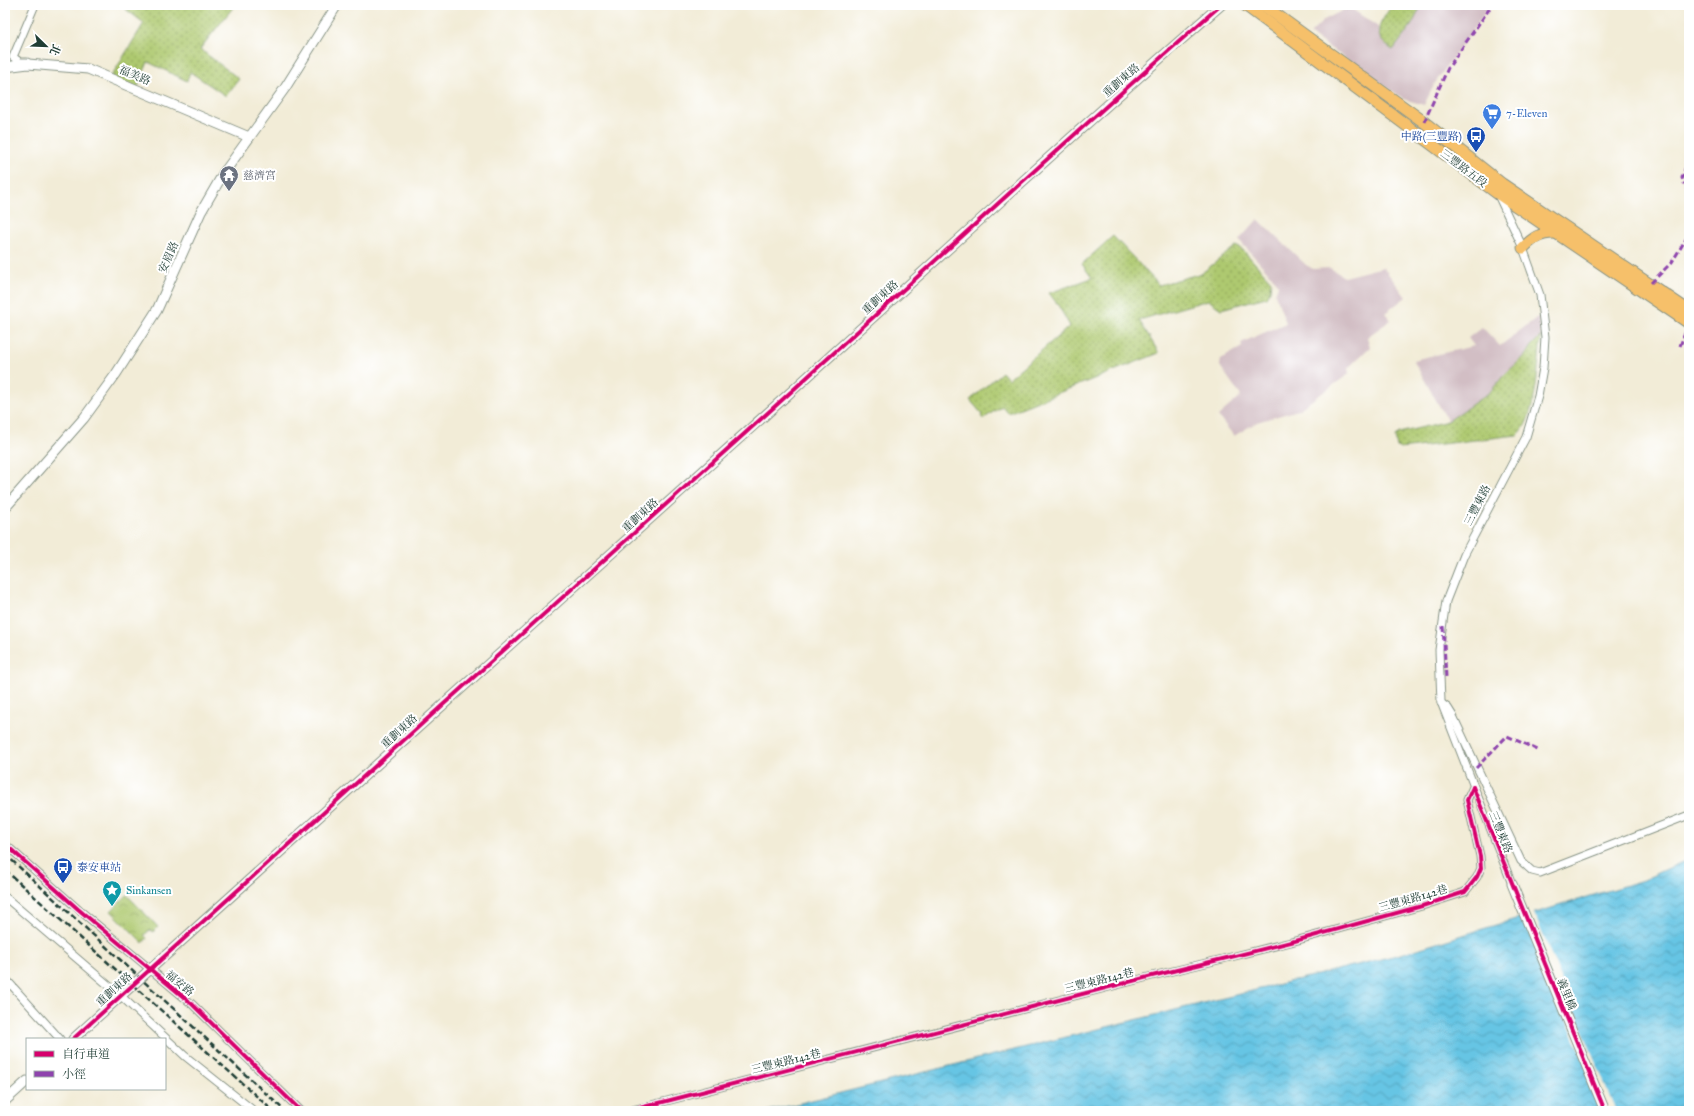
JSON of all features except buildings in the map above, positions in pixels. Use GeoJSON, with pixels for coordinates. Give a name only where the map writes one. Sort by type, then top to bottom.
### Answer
{"type":"FeatureCollection","features":[{"type":"Feature","properties":{"kind":"main road","name":"三豐路五段"},"geometry":{"type":"LineString","coordinates":[[1245,5],[1500,188],[1689,310]]}},
{"type":"Feature","properties":{"kind":"main road","name":"三豐路五段"},"geometry":{"type":"LineString","coordinates":[[1264,5],[1424,122],[1554,233],[1689,323]]}},
{"type":"Feature","properties":{"kind":"main road"},"geometry":{"type":"LineString","coordinates":[[1523,248],[1533,238],[1540,234],[1554,233]]}},
{"type":"Feature","properties":{"kind":"street"},"geometry":{"type":"LineString","coordinates":[[31,64],[30,61],[20,62],[13,56],[35,5]]}},
{"type":"Feature","properties":{"kind":"street","name":"安眉路"},"geometry":{"type":"LineString","coordinates":[[5,508],[84,418],[116,374],[157,310],[201,212],[223,174],[285,88],[337,5]]}},
{"type":"Feature","properties":{"kind":"street","name":"重劃東路"},"geometry":{"type":"LineString","coordinates":[[74,1038],[786,396],[1104,106],[1221,5]]}},
{"type":"Feature","properties":{"kind":"street","name":"福美路"},"geometry":{"type":"LineString","coordinates":[[5,67],[31,64],[88,69],[249,137]]}},
{"type":"Feature","properties":{"kind":"street","name":"三豐東路"},"geometry":{"type":"LineString","coordinates":[[1500,188],[1540,295],[1544,337],[1543,368],[1538,396],[1526,437],[1464,555],[1446,601],[1439,650],[1441,702],[1512,884]]}},
{"type":"Feature","properties":{"kind":"street"},"geometry":{"type":"LineString","coordinates":[[1441,702],[1454,716],[1521,861],[1532,871],[1540,873],[1689,814]]}},
{"type":"Feature","properties":{"kind":"street","name":"三豐東路142巷"},"geometry":{"type":"LineString","coordinates":[[628,1111],[1235,956],[1415,908],[1465,892],[1477,877],[1481,868],[1480,856],[1467,800],[1474,787]]}},
{"type":"Feature","properties":{"kind":"street","name":"福安路"},"geometry":{"type":"LineString","coordinates":[[5,844],[78,909],[192,1004],[301,1111]]}},
{"type":"Feature","properties":{"kind":"street","name":"義里橋"},"geometry":{"type":"LineString","coordinates":[[1512,884],[1605,1111]]}},
{"type":"Feature","properties":{"kind":"street"},"geometry":{"type":"LineString","coordinates":[[5,897],[120,996],[166,1038]]}},
{"type":"Feature","properties":{"kind":"street"},"geometry":{"type":"LineString","coordinates":[[5,978],[59,1038]]}},
{"type":"Feature","properties":{"kind":"street"},"geometry":{"type":"LineString","coordinates":[[166,1038],[185,1056],[254,1111]]}},
{"type":"Feature","properties":{"kind":"street"},"geometry":{"type":"LineString","coordinates":[[5,1101],[26,1082]]}},
{"type":"Feature","properties":{"kind":"shaded area"},"geometry":{"type":"Polygon","coordinates":[[[1422,5],[1490,5],[1435,83],[1424,105],[1404,99],[1310,34],[1324,20],[1349,7],[1378,27],[1378,33],[1411,26],[1422,5]]]}},
{"type":"Feature","properties":{"kind":"shaded area"},"geometry":{"type":"Polygon","coordinates":[[[1258,219],[1306,265],[1313,269],[1330,268],[1344,277],[1383,267],[1406,297],[1385,313],[1391,320],[1367,337],[1370,347],[1348,368],[1349,374],[1298,410],[1257,422],[1234,436],[1218,416],[1241,396],[1220,366],[1221,359],[1242,347],[1241,343],[1286,323],[1275,294],[1278,286],[1277,282],[1239,240],[1258,219]]]}},
{"type":"Feature","properties":{"kind":"shaded area"},"geometry":{"type":"Polygon","coordinates":[[[1539,316],[1541,336],[1531,346],[1525,356],[1504,375],[1490,392],[1448,421],[1413,360],[1474,346],[1468,338],[1482,327],[1500,346],[1539,316]]]}},
{"type":"Feature","properties":{"kind":"green space"},"geometry":{"type":"Polygon","coordinates":[[[120,5],[235,5],[200,49],[239,79],[226,96],[190,72],[187,81],[148,62],[137,89],[111,77],[144,23],[120,5]]]}},
{"type":"Feature","properties":{"kind":"green space"},"geometry":{"type":"Polygon","coordinates":[[[1392,5],[1422,5],[1411,26],[1393,50],[1386,45],[1379,34],[1381,24],[1392,5]]]}},
{"type":"Feature","properties":{"kind":"green space"},"geometry":{"type":"Polygon","coordinates":[[[1113,236],[1159,285],[1202,273],[1236,246],[1243,250],[1271,281],[1270,290],[1266,297],[1221,309],[1208,300],[1139,320],[1159,353],[1008,413],[1002,406],[983,419],[981,416],[982,414],[970,400],[1002,372],[1008,379],[1070,326],[1049,293],[1092,278],[1082,264],[1113,236]]]}},
{"type":"Feature","properties":{"kind":"green space"},"geometry":{"type":"Polygon","coordinates":[[[1541,336],[1538,374],[1532,404],[1528,418],[1523,428],[1517,435],[1400,449],[1397,447],[1395,437],[1399,433],[1448,421],[1490,392],[1504,375],[1525,356],[1531,346],[1541,336]]]}},
{"type":"Feature","properties":{"kind":"green space"},"geometry":{"type":"Polygon","coordinates":[[[127,895],[158,927],[153,932],[150,930],[144,935],[147,938],[143,943],[111,911],[127,895]]]}},
{"type":"Feature","properties":{"kind":"water"},"geometry":{"type":"Polygon","coordinates":[[[1689,859],[1689,1111],[768,1111],[1401,954],[1643,880],[1689,859]]]}},
{"type":"Feature","properties":{"kind":"pier"},"geometry":{"type":"Polygon","coordinates":[[[1533,911],[1616,1111],[1605,1111],[1523,914],[1533,911]]]}},
{"type":"Feature","properties":{"kind":"railway"},"geometry":{"type":"LineString","coordinates":[[5,854],[285,1111]]}},
{"type":"Feature","properties":{"kind":"railway"},"geometry":{"type":"LineString","coordinates":[[5,870],[273,1111]]}},
{"type":"Feature","properties":{"kind":"marked path"},"geometry":{"type":"LineString","coordinates":[[1424,122],[1448,68],[1492,5]]}},
{"type":"Feature","properties":{"kind":"marked path"},"geometry":{"type":"LineString","coordinates":[[1689,157],[1682,178],[1684,183],[1689,186]]}},
{"type":"Feature","properties":{"kind":"marked path"},"geometry":{"type":"LineString","coordinates":[[1651,283],[1672,262],[1689,234]]}},
{"type":"Feature","properties":{"kind":"marked path"},"geometry":{"type":"LineString","coordinates":[[1680,346],[1689,323]]}},
{"type":"Feature","properties":{"kind":"marked path"},"geometry":{"type":"LineString","coordinates":[[1443,626],[1446,677]]}},
{"type":"Feature","properties":{"kind":"marked path"},"geometry":{"type":"LineString","coordinates":[[1476,768],[1507,736],[1540,751]]}},
{"type":"Feature","properties":{"kind":"cycle path"},"geometry":{"type":"LineString","coordinates":[[74,1038],[1055,152],[1221,5]]}},
{"type":"Feature","properties":{"kind":"cycle path"},"geometry":{"type":"LineString","coordinates":[[1473,787],[1605,1111]]}},
{"type":"Feature","properties":{"kind":"cycle path"},"geometry":{"type":"LineString","coordinates":[[628,1111],[1152,976],[1291,942],[1422,906],[1465,892],[1477,877],[1481,868],[1480,856],[1467,800],[1473,787]]}},
{"type":"Feature","properties":{"kind":"cycle path"},"geometry":{"type":"LineString","coordinates":[[5,844],[78,909],[192,1004],[301,1111]]}},
{"type":"Feature","properties":{"kind":"place","name":"7-Eleven"},"geometry":{"type":"Point","coordinates":[1492,130]}},
{"type":"Feature","properties":{"kind":"place","name":"中路(三豐路)"},"geometry":{"type":"Point","coordinates":[1476,153]}},
{"type":"Feature","properties":{"kind":"place","name":"慈濟宮"},"geometry":{"type":"Point","coordinates":[229,192]}},
{"type":"Feature","properties":{"kind":"place","name":"泰安車站"},"geometry":{"type":"Point","coordinates":[63,884]}},
{"type":"Feature","properties":{"kind":"place","name":"Sinkansen"},"geometry":{"type":"Point","coordinates":[112,907]}}]}
